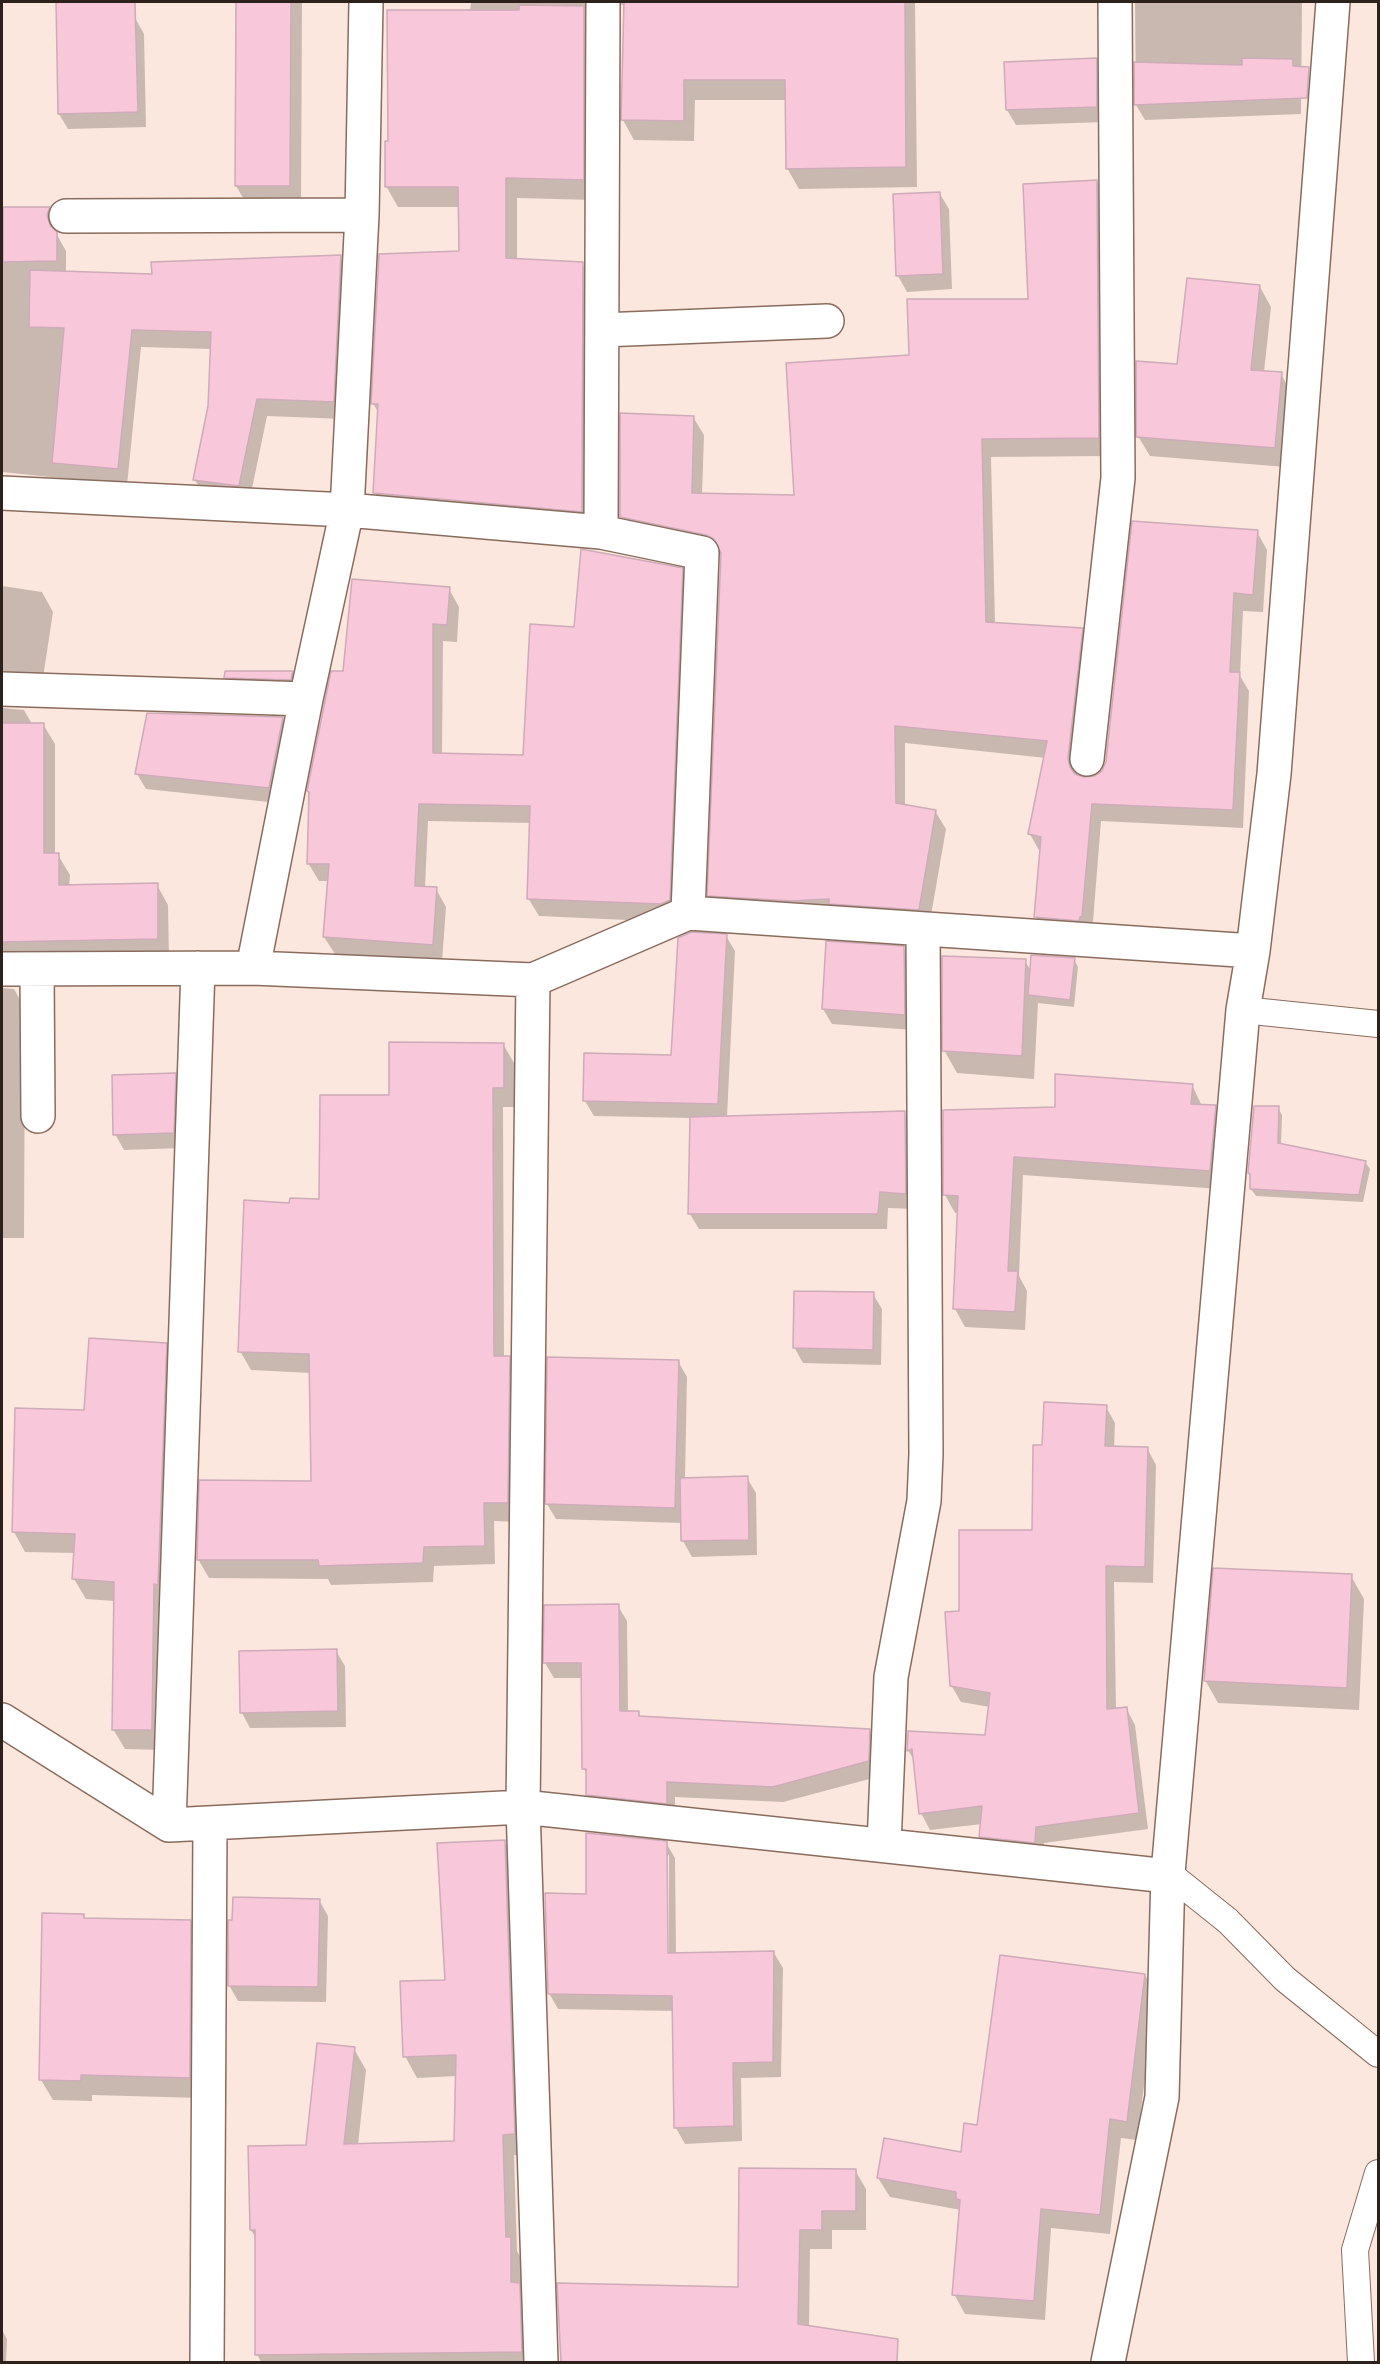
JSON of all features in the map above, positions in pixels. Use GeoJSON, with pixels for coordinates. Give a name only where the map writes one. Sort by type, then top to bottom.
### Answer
{"type":"FeatureCollection","features":[{"type":"Feature","properties":{"kind":"street"},"geometry":{"type":"LineString","coordinates":[[253,968],[306,699],[347,510],[362,215],[366,2]]}},
{"type":"Feature","properties":{"kind":"street"},"geometry":{"type":"LineString","coordinates":[[601,532],[603,2]]}},
{"type":"Feature","properties":{"kind":"street"},"geometry":{"type":"LineString","coordinates":[[1087,759],[1118,478],[1115,2]]}},
{"type":"Feature","properties":{"kind":"street"},"geometry":{"type":"LineString","coordinates":[[1108,2362],[1162,2097],[1168,1874],[1243,1010],[1253,951],[1274,774],[1333,2]]}},
{"type":"Feature","properties":{"kind":"street"},"geometry":{"type":"LineString","coordinates":[[66,216],[362,215]]}},
{"type":"Feature","properties":{"kind":"street"},"geometry":{"type":"LineString","coordinates":[[602,330],[827,321]]}},
{"type":"Feature","properties":{"kind":"street"},"geometry":{"type":"LineString","coordinates":[[2,493],[347,510],[601,532],[702,552],[688,914]]}},
{"type":"Feature","properties":{"kind":"street"},"geometry":{"type":"LineString","coordinates":[[2,689],[306,699]]}},
{"type":"Feature","properties":{"kind":"street"},"geometry":{"type":"LineString","coordinates":[[2,969],[253,968],[533,980],[688,914],[1253,951]]}},
{"type":"Feature","properties":{"kind":"street"},"geometry":{"type":"LineString","coordinates":[[884,1845],[891,1677],[924,1501],[926,1454],[923,929]]}},
{"type":"Feature","properties":{"kind":"street"},"geometry":{"type":"LineString","coordinates":[[169,1825],[198,968]]}},
{"type":"Feature","properties":{"kind":"street"},"geometry":{"type":"LineString","coordinates":[[37,969],[38,1116]]}},
{"type":"Feature","properties":{"kind":"street"},"geometry":{"type":"LineString","coordinates":[[533,980],[524,1807],[541,2362]]}},
{"type":"Feature","properties":{"kind":"street"},"geometry":{"type":"LineString","coordinates":[[2,1720],[169,1825],[524,1807],[1168,1874]]}},
{"type":"Feature","properties":{"kind":"street"},"geometry":{"type":"LineString","coordinates":[[207,2362],[210,1823]]}},
{"type":"Feature","properties":{"kind":"lane"},"geometry":{"type":"LineString","coordinates":[[1243,1010],[1378,1024]]}},
{"type":"Feature","properties":{"kind":"lane"},"geometry":{"type":"LineString","coordinates":[[1168,1874],[1228,1921],[1285,1979],[1378,2054]]}},
{"type":"Feature","properties":{"kind":"lane"},"geometry":{"type":"LineString","coordinates":[[1361,2362],[1355,2250],[1378,2173]]}},
{"type":"Feature","properties":{"kind":"building"},"geometry":{"type":"Polygon","coordinates":[[[56,2],[135,2],[138,112],[58,114],[56,2]]]}},
{"type":"Feature","properties":{"kind":"building"},"geometry":{"type":"Polygon","coordinates":[[[236,2],[291,2],[290,186],[235,186],[236,2]]]}},
{"type":"Feature","properties":{"kind":"building"},"geometry":{"type":"Polygon","coordinates":[[[624,2],[905,2],[906,167],[786,169],[785,80],[684,80],[684,121],[621,120],[624,2]]]}},
{"type":"Feature","properties":{"kind":"building"},"geometry":{"type":"Polygon","coordinates":[[[519,5],[584,6],[584,180],[506,178],[506,258],[583,262],[582,512],[373,493],[378,404],[371,404],[379,254],[459,251],[458,187],[385,187],[385,141],[388,141],[387,10],[519,10],[519,5]]]}},
{"type":"Feature","properties":{"kind":"building"},"geometry":{"type":"Polygon","coordinates":[[[1097,58],[1097,107],[1006,110],[1004,62],[1097,58]]]}},
{"type":"Feature","properties":{"kind":"building"},"geometry":{"type":"Polygon","coordinates":[[[1242,58],[1293,59],[1293,66],[1309,67],[1307,98],[1134,105],[1134,62],[1242,65],[1242,58]]]}},
{"type":"Feature","properties":{"kind":"building"},"geometry":{"type":"Polygon","coordinates":[[[1097,180],[1099,438],[982,439],[986,622],[1083,628],[1068,758],[1075,774],[1084,777],[1094,776],[1102,771],[1106,761],[1132,521],[1258,530],[1253,595],[1234,593],[1230,672],[1240,672],[1233,810],[1092,804],[1082,917],[1079,921],[1034,917],[1041,837],[1028,834],[1047,741],[895,726],[896,803],[936,810],[919,910],[829,904],[829,899],[792,901],[707,896],[721,553],[714,539],[706,535],[620,517],[620,413],[694,416],[692,493],[794,495],[786,363],[909,355],[907,299],[1028,299],[1023,184],[1097,180]]]}},
{"type":"Feature","properties":{"kind":"building"},"geometry":{"type":"Polygon","coordinates":[[[940,192],[943,274],[896,276],[893,194],[940,192]]]}},
{"type":"Feature","properties":{"kind":"building"},"geometry":{"type":"Polygon","coordinates":[[[3,207],[50,207],[47,215],[50,225],[57,232],[57,261],[3,262],[3,207]]]}},
{"type":"Feature","properties":{"kind":"building"},"geometry":{"type":"Polygon","coordinates":[[[341,255],[334,402],[257,399],[239,486],[193,480],[208,406],[211,332],[132,330],[118,469],[52,463],[64,328],[29,327],[30,270],[152,274],[151,262],[341,255]]]}},
{"type":"Feature","properties":{"kind":"building"},"geometry":{"type":"Polygon","coordinates":[[[1187,278],[1260,285],[1251,370],[1282,372],[1275,448],[1136,437],[1136,361],[1177,364],[1187,278]]]}},
{"type":"Feature","properties":{"kind":"building"},"geometry":{"type":"Polygon","coordinates":[[[581,549],[683,568],[670,900],[661,904],[527,899],[530,806],[419,804],[415,886],[437,887],[433,945],[323,937],[329,864],[307,864],[309,792],[307,791],[331,671],[343,671],[352,579],[450,587],[447,625],[433,624],[433,753],[523,755],[530,624],[574,627],[581,549]]]}},
{"type":"Feature","properties":{"kind":"building"},"geometry":{"type":"Polygon","coordinates":[[[225,671],[293,671],[291,680],[224,678],[225,671]]]}},
{"type":"Feature","properties":{"kind":"building"},"geometry":{"type":"Polygon","coordinates":[[[147,713],[283,717],[269,788],[135,774],[147,713]]]}},
{"type":"Feature","properties":{"kind":"building"},"geometry":{"type":"Polygon","coordinates":[[[2,723],[44,723],[44,853],[59,853],[59,885],[158,883],[158,939],[2,942],[2,723]]]}},
{"type":"Feature","properties":{"kind":"building"},"geometry":{"type":"Polygon","coordinates":[[[691,932],[727,934],[718,1104],[583,1101],[584,1053],[671,1055],[678,938],[691,932]]]}},
{"type":"Feature","properties":{"kind":"building"},"geometry":{"type":"Polygon","coordinates":[[[826,941],[904,946],[905,1015],[822,1009],[826,941]]]}},
{"type":"Feature","properties":{"kind":"building"},"geometry":{"type":"Polygon","coordinates":[[[1031,955],[1075,958],[1070,1000],[1028,995],[1031,955]]]}},
{"type":"Feature","properties":{"kind":"building"},"geometry":{"type":"Polygon","coordinates":[[[942,956],[1026,959],[1022,1056],[942,1051],[942,956]]]}},
{"type":"Feature","properties":{"kind":"building"},"geometry":{"type":"Polygon","coordinates":[[[389,1042],[504,1043],[504,1088],[493,1088],[494,1356],[510,1356],[508,1503],[484,1503],[485,1546],[424,1547],[423,1563],[319,1566],[318,1560],[197,1560],[199,1480],[311,1481],[309,1354],[238,1352],[244,1200],[289,1203],[290,1198],[319,1199],[320,1095],[389,1095],[389,1042]]]}},
{"type":"Feature","properties":{"kind":"building"},"geometry":{"type":"Polygon","coordinates":[[[176,1073],[174,1133],[113,1135],[112,1075],[176,1073]]]}},
{"type":"Feature","properties":{"kind":"building"},"geometry":{"type":"Polygon","coordinates":[[[1055,1074],[1193,1084],[1191,1104],[1216,1105],[1210,1171],[1014,1157],[1008,1271],[1018,1271],[1015,1312],[953,1309],[958,1196],[943,1195],[943,1110],[1055,1107],[1055,1074]]]}},
{"type":"Feature","properties":{"kind":"building"},"geometry":{"type":"Polygon","coordinates":[[[1254,1106],[1279,1106],[1278,1143],[1366,1161],[1359,1195],[1250,1189],[1250,1174],[1248,1173],[1254,1106]]]}},
{"type":"Feature","properties":{"kind":"building"},"geometry":{"type":"Polygon","coordinates":[[[905,1111],[906,1194],[880,1192],[878,1214],[688,1214],[690,1117],[905,1111]]]}},
{"type":"Feature","properties":{"kind":"building"},"geometry":{"type":"Polygon","coordinates":[[[794,1291],[874,1292],[873,1350],[793,1348],[794,1291]]]}},
{"type":"Feature","properties":{"kind":"building"},"geometry":{"type":"Polygon","coordinates":[[[89,1338],[167,1343],[158,1585],[154,1584],[152,1730],[112,1730],[114,1582],[72,1579],[75,1534],[12,1532],[15,1408],[84,1410],[89,1338]]]}},
{"type":"Feature","properties":{"kind":"building"},"geometry":{"type":"Polygon","coordinates":[[[547,1357],[679,1360],[675,1508],[545,1504],[547,1357]]]}},
{"type":"Feature","properties":{"kind":"building"},"geometry":{"type":"Polygon","coordinates":[[[1044,1402],[1107,1405],[1105,1446],[1148,1447],[1145,1567],[1106,1566],[1107,1709],[1127,1707],[1139,1813],[1036,1827],[1035,1843],[979,1837],[982,1806],[919,1814],[912,1749],[907,1751],[908,1731],[985,1735],[990,1693],[950,1686],[945,1612],[959,1611],[959,1530],[1032,1530],[1033,1445],[1042,1445],[1044,1402]]]}},
{"type":"Feature","properties":{"kind":"building"},"geometry":{"type":"Polygon","coordinates":[[[748,1476],[749,1540],[681,1541],[680,1478],[748,1476]]]}},
{"type":"Feature","properties":{"kind":"building"},"geometry":{"type":"Polygon","coordinates":[[[1213,1568],[1352,1574],[1347,1688],[1204,1681],[1213,1568]]]}},
{"type":"Feature","properties":{"kind":"building"},"geometry":{"type":"Polygon","coordinates":[[[619,1604],[620,1711],[639,1711],[639,1716],[870,1729],[869,1761],[773,1787],[667,1782],[667,1804],[586,1795],[586,1769],[582,1769],[581,1663],[543,1663],[544,1605],[619,1604]]]}},
{"type":"Feature","properties":{"kind":"building"},"geometry":{"type":"Polygon","coordinates":[[[337,1649],[338,1711],[240,1713],[239,1651],[337,1649]]]}},
{"type":"Feature","properties":{"kind":"building"},"geometry":{"type":"Polygon","coordinates":[[[586,1833],[667,1841],[668,1953],[774,1951],[773,2062],[733,2063],[734,2126],[674,2128],[672,1996],[548,1994],[545,1893],[586,1894],[586,1833]]]}},
{"type":"Feature","properties":{"kind":"building"},"geometry":{"type":"Polygon","coordinates":[[[505,1840],[515,2134],[503,2135],[506,2237],[511,2237],[511,2282],[520,2283],[522,2352],[255,2355],[255,2230],[250,2230],[248,2146],[306,2145],[317,2043],[355,2047],[344,2144],[454,2141],[456,2055],[403,2057],[400,1981],[445,1980],[437,1843],[505,1840]]]}},
{"type":"Feature","properties":{"kind":"building"},"geometry":{"type":"Polygon","coordinates":[[[233,1897],[320,1899],[318,1987],[228,1986],[228,1920],[232,1920],[233,1897]]]}},
{"type":"Feature","properties":{"kind":"building"},"geometry":{"type":"Polygon","coordinates":[[[42,1913],[84,1914],[84,1918],[191,1920],[190,2078],[81,2075],[81,2081],[39,2080],[42,1913]]]}},
{"type":"Feature","properties":{"kind":"building"},"geometry":{"type":"Polygon","coordinates":[[[1000,1955],[1145,1974],[1127,2122],[1110,2119],[1100,2215],[1041,2209],[1034,2301],[952,2295],[960,2200],[956,2199],[956,2192],[877,2178],[884,2138],[961,2152],[964,2123],[977,2125],[1000,1955]]]}},
{"type":"Feature","properties":{"kind":"building"},"geometry":{"type":"Polygon","coordinates":[[[739,2168],[856,2169],[856,2211],[822,2211],[822,2230],[800,2230],[798,2324],[898,2339],[897,2362],[561,2362],[557,2283],[738,2287],[739,2168]]]}}]}
